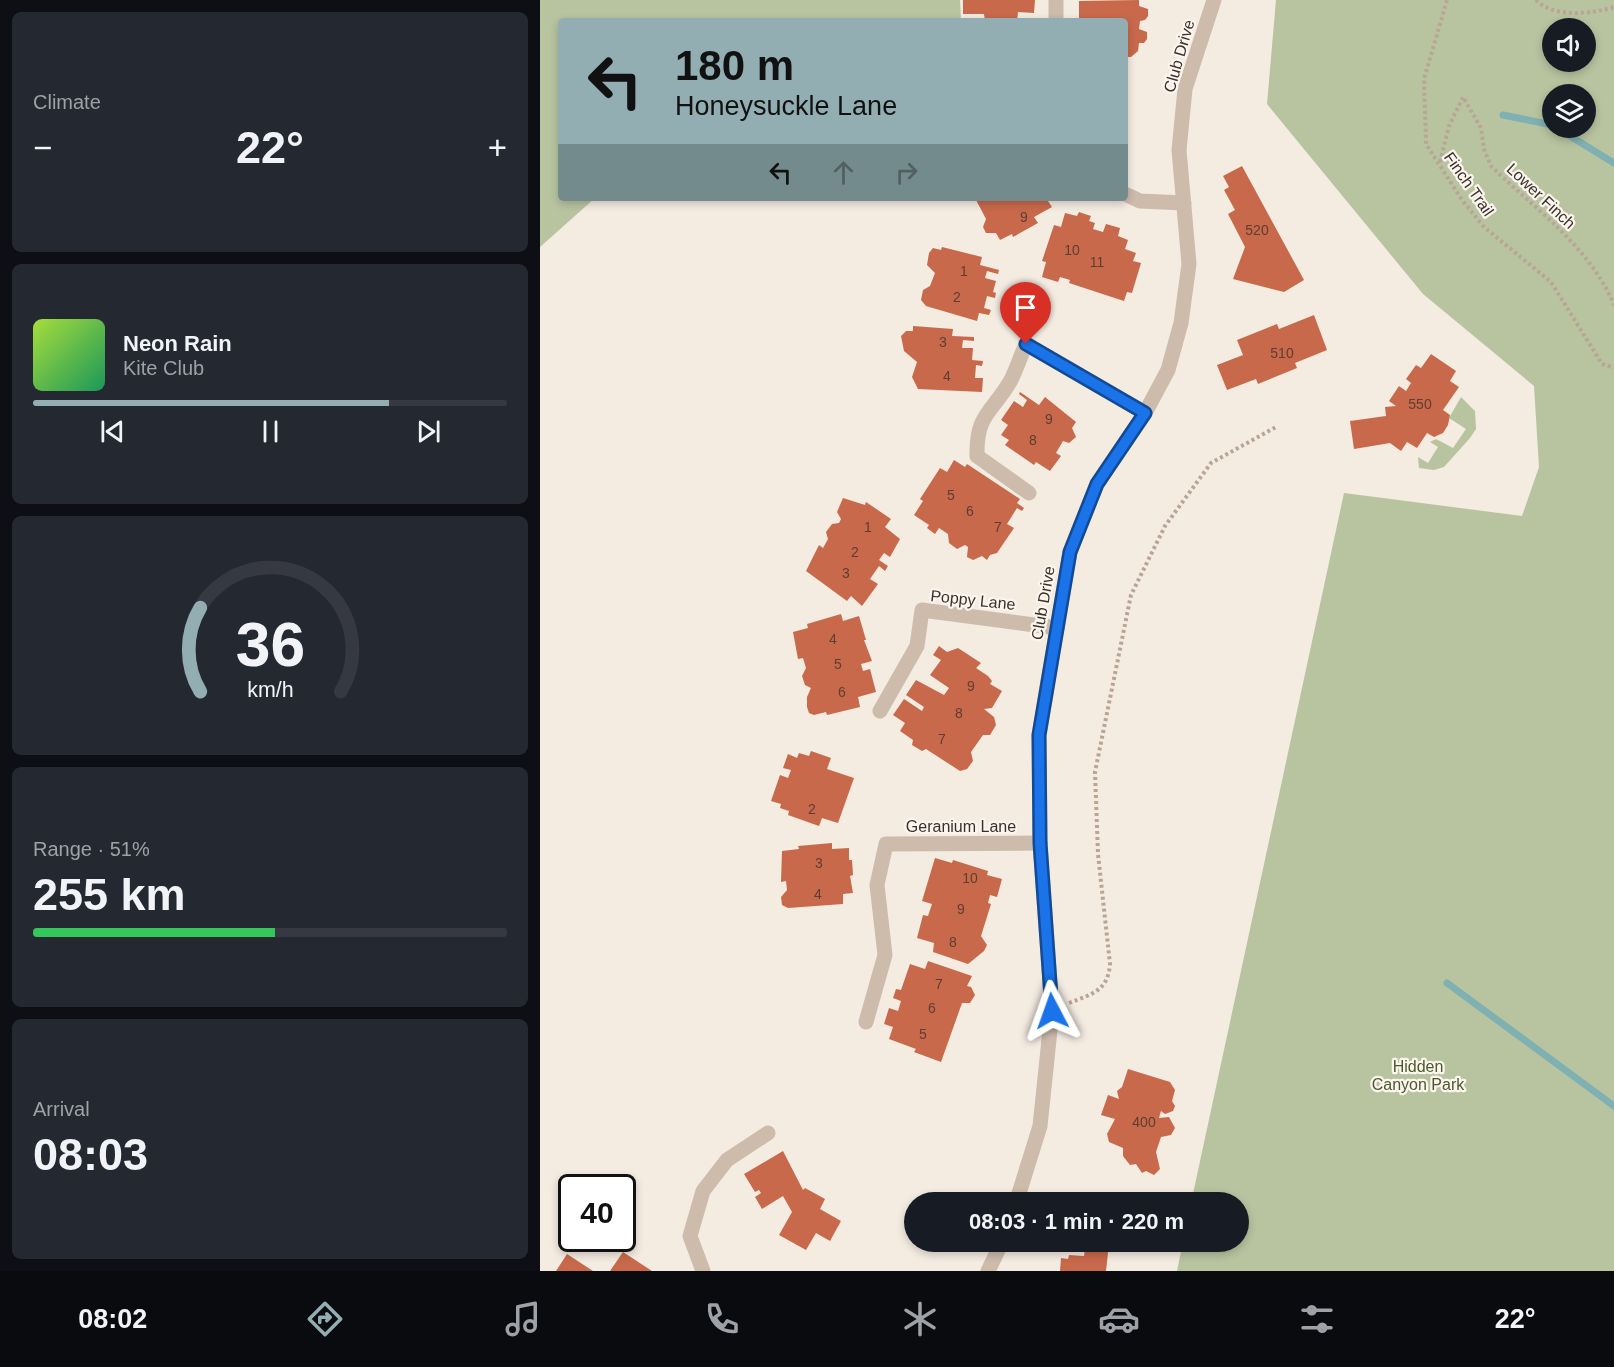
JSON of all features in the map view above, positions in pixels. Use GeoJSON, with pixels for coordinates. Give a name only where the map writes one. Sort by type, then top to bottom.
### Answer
{"type":"FeatureCollection","features":[{"type":"Feature","properties":{"kind":"street"},"geometry":{"type":"LineString","coordinates":[[1056,0],[1056,18]]}},
{"type":"Feature","properties":{"kind":"street","name":"Club Drive"},"geometry":{"type":"LineString","coordinates":[[1019,1192],[1040,1126],[1052,1011],[1040,843],[1039,735],[1070,552],[1097,484],[1145,413],[1168,370],[1187,294],[1189,264],[1179,150],[1185,89],[1214,0]]}},
{"type":"Feature","properties":{"kind":"street"},"geometry":{"type":"LineString","coordinates":[[1128,195],[1140,201],[1184,203]]}},
{"type":"Feature","properties":{"kind":"street"},"geometry":{"type":"LineString","coordinates":[[1029,493],[977,456],[976,435],[980,422],[1011,380],[1026,344],[1145,413]]}},
{"type":"Feature","properties":{"kind":"street","name":"Poppy Lane"},"geometry":{"type":"LineString","coordinates":[[880,711],[917,646],[922,610],[1057,628]]}},
{"type":"Feature","properties":{"kind":"street","name":"Geranium Lane"},"geometry":{"type":"LineString","coordinates":[[866,1023],[885,955],[877,885],[886,844],[1040,843]]}},
{"type":"Feature","properties":{"kind":"street"},"geometry":{"type":"LineString","coordinates":[[703,1271],[690,1236],[703,1191],[727,1160],[768,1133]]}},
{"type":"Feature","properties":{"kind":"street"},"geometry":{"type":"LineString","coordinates":[[988,1271],[997,1252]]}},
{"type":"Feature","properties":{"kind":"path","name":"Finch Trail"},"geometry":{"type":"LineString","coordinates":[[1447,0],[1424,79],[1426,144],[1462,200],[1484,227],[1551,282],[1602,364],[1614,368]]}},
{"type":"Feature","properties":{"kind":"path"},"geometry":{"type":"LineString","coordinates":[[1536,0],[1546,9],[1560,11],[1600,11],[1614,7]]}},
{"type":"Feature","properties":{"kind":"path","name":"Lower Finch"},"geometry":{"type":"LineString","coordinates":[[1439,163],[1449,126],[1463,97],[1481,128],[1484,149],[1491,166],[1586,256],[1604,281],[1614,305]]}},
{"type":"Feature","properties":{"kind":"path"},"geometry":{"type":"LineString","coordinates":[[1052,1011],[1101,989],[1109,978],[1095,772],[1131,595],[1165,526],[1211,463],[1276,427]]}},
{"type":"Feature","properties":{"kind":"green space"},"geometry":{"type":"Polygon","coordinates":[[[540,0],[960,0],[961,18],[558,18],[558,201],[592,201],[540,247],[540,0]]]}},
{"type":"Feature","properties":{"kind":"green space","name":"Hidden Canyon Park"},"geometry":{"type":"Polygon","coordinates":[[[1276,0],[1614,0],[1614,1271],[1177,1271],[1181,1252],[1249,1252],[1249,1192],[1193,1192],[1344,493],[1522,516],[1539,467],[1534,386],[1423,294],[1267,104],[1276,0]]]}},
{"type":"Feature","properties":{"kind":"green space"},"geometry":{"type":"Polygon","coordinates":[[[1461,397],[1475,411],[1476,429],[1444,467],[1434,470],[1419,468],[1418,457],[1428,463],[1438,447],[1430,442],[1436,439],[1453,448],[1466,429],[1449,418],[1461,397]]]}},
{"type":"Feature","properties":{"kind":"building"},"geometry":{"type":"Polygon","coordinates":[[[963,0],[1035,0],[1034,13],[1018,12],[1017,18],[985,18],[984,14],[963,14],[963,0]]]}},
{"type":"Feature","properties":{"kind":"building"},"geometry":{"type":"Polygon","coordinates":[[[1139,0],[1139,6],[1148,9],[1148,16],[1145,20],[1140,21],[1139,29],[1147,32],[1147,39],[1144,43],[1139,43],[1138,51],[1128,57],[1128,18],[1079,18],[1079,1],[1139,0]]]}},
{"type":"Feature","properties":{"kind":"building"},"geometry":{"type":"Polygon","coordinates":[[[1242,166],[1304,280],[1284,292],[1233,279],[1245,247],[1228,214],[1235,210],[1224,190],[1229,187],[1223,176],[1242,166]]]}},
{"type":"Feature","properties":{"kind":"building"},"geometry":{"type":"Polygon","coordinates":[[[977,201],[1048,201],[1052,207],[1034,217],[1038,223],[1013,237],[1012,234],[1000,240],[996,233],[986,233],[983,227],[986,219],[977,201]]]}},
{"type":"Feature","properties":{"kind":"building"},"geometry":{"type":"Polygon","coordinates":[[[1079,212],[1091,216],[1089,221],[1095,223],[1093,229],[1103,232],[1106,224],[1120,228],[1118,236],[1128,240],[1125,249],[1136,253],[1133,261],[1141,263],[1132,293],[1127,292],[1124,301],[1069,283],[1070,280],[1060,277],[1058,282],[1042,277],[1046,262],[1042,261],[1054,225],[1061,227],[1065,213],[1077,216],[1079,212]]]}},
{"type":"Feature","properties":{"kind":"building"},"geometry":{"type":"Polygon","coordinates":[[[942,247],[982,257],[980,265],[999,270],[998,274],[987,271],[985,278],[996,281],[993,292],[996,293],[995,298],[987,296],[984,308],[991,310],[989,315],[979,313],[977,321],[926,306],[921,300],[923,290],[930,286],[935,273],[927,265],[929,253],[933,248],[941,250],[942,247]]]}},
{"type":"Feature","properties":{"kind":"building"},"geometry":{"type":"Polygon","coordinates":[[[1314,315],[1327,350],[1295,363],[1297,368],[1258,384],[1256,379],[1227,390],[1217,365],[1243,355],[1237,340],[1277,324],[1279,329],[1314,315]]]}},
{"type":"Feature","properties":{"kind":"building"},"geometry":{"type":"Polygon","coordinates":[[[913,326],[953,329],[952,336],[974,337],[974,341],[963,340],[962,348],[973,348],[972,360],[983,361],[982,366],[976,365],[975,378],[983,378],[982,392],[918,389],[912,377],[917,362],[904,351],[901,336],[906,331],[913,331],[913,326]]]}},
{"type":"Feature","properties":{"kind":"building"},"geometry":{"type":"Polygon","coordinates":[[[1431,354],[1456,371],[1450,381],[1459,387],[1443,410],[1450,415],[1443,433],[1434,437],[1427,433],[1417,448],[1407,442],[1401,451],[1390,443],[1354,449],[1350,421],[1386,416],[1385,407],[1396,406],[1389,401],[1399,386],[1406,391],[1411,383],[1406,379],[1416,365],[1421,368],[1431,354]]]}},
{"type":"Feature","properties":{"kind":"building"},"geometry":{"type":"Polygon","coordinates":[[[1020,392],[1039,405],[1045,397],[1076,422],[1072,428],[1076,437],[1069,443],[1063,441],[1056,453],[1061,456],[1050,471],[1036,462],[1034,465],[1005,445],[1009,440],[1001,435],[1008,425],[1001,420],[1014,401],[1023,407],[1027,400],[1019,394],[1020,392]]]}},
{"type":"Feature","properties":{"kind":"building"},"geometry":{"type":"Polygon","coordinates":[[[954,460],[965,467],[967,464],[1020,499],[1017,503],[1024,508],[1022,511],[1017,508],[1007,524],[1014,528],[997,553],[990,555],[987,560],[982,556],[973,560],[967,557],[968,547],[965,545],[957,549],[949,543],[948,534],[939,528],[935,534],[927,528],[929,525],[914,515],[923,501],[920,499],[940,468],[947,472],[954,460]]]}},
{"type":"Feature","properties":{"kind":"building"},"geometry":{"type":"Polygon","coordinates":[[[843,498],[865,505],[866,502],[891,519],[885,527],[900,539],[890,557],[884,553],[879,560],[888,566],[885,571],[879,566],[870,579],[878,584],[862,606],[851,596],[847,601],[806,571],[819,545],[823,548],[828,539],[826,532],[832,524],[839,523],[841,519],[837,512],[843,498]]]}},
{"type":"Feature","properties":{"kind":"building"},"geometry":{"type":"Polygon","coordinates":[[[841,614],[843,621],[859,616],[866,640],[864,640],[872,661],[861,664],[863,671],[870,669],[876,692],[858,697],[860,707],[827,715],[826,712],[814,715],[809,713],[807,707],[807,697],[811,688],[805,685],[802,676],[806,668],[803,658],[798,659],[793,632],[808,628],[807,624],[841,614]]]}},
{"type":"Feature","properties":{"kind":"building"},"geometry":{"type":"Polygon","coordinates":[[[939,646],[947,652],[958,648],[981,663],[976,668],[988,676],[992,681],[990,684],[1002,691],[992,708],[984,709],[994,717],[996,725],[990,735],[983,735],[971,752],[973,761],[967,769],[960,771],[926,749],[922,751],[912,745],[913,740],[900,731],[905,723],[893,715],[904,699],[922,711],[924,707],[906,695],[916,680],[944,695],[949,688],[930,675],[941,660],[933,655],[939,646]]]}},
{"type":"Feature","properties":{"kind":"building"},"geometry":{"type":"Polygon","coordinates":[[[811,751],[831,758],[827,769],[854,778],[838,823],[822,818],[819,826],[788,815],[789,811],[780,808],[781,804],[771,801],[780,775],[788,778],[791,770],[783,768],[788,754],[797,758],[799,753],[809,756],[811,751]]]}},
{"type":"Feature","properties":{"kind":"building"},"geometry":{"type":"Polygon","coordinates":[[[832,843],[832,849],[849,848],[849,860],[852,860],[853,875],[850,876],[853,893],[843,894],[843,904],[788,908],[782,905],[781,897],[787,890],[786,881],[781,882],[782,851],[799,849],[798,846],[832,843]]]}},
{"type":"Feature","properties":{"kind":"building"},"geometry":{"type":"Polygon","coordinates":[[[935,858],[952,863],[953,860],[988,871],[987,875],[1002,879],[997,897],[990,895],[988,903],[991,904],[981,936],[987,945],[984,951],[968,964],[933,952],[934,943],[917,938],[923,915],[928,916],[932,904],[922,901],[935,858]]]}},
{"type":"Feature","properties":{"kind":"building"},"geometry":{"type":"Polygon","coordinates":[[[928,961],[972,976],[967,986],[971,987],[975,995],[970,1003],[962,1003],[941,1062],[889,1039],[893,1027],[884,1024],[889,1008],[898,1011],[901,1001],[893,998],[896,989],[901,990],[910,964],[925,969],[928,961]]]}},
{"type":"Feature","properties":{"kind":"building"},"geometry":{"type":"Polygon","coordinates":[[[1128,1069],[1170,1082],[1175,1090],[1172,1101],[1175,1106],[1173,1111],[1165,1114],[1161,1111],[1159,1118],[1169,1117],[1175,1128],[1171,1135],[1161,1137],[1156,1152],[1160,1169],[1154,1175],[1146,1171],[1142,1173],[1136,1164],[1130,1165],[1123,1156],[1123,1148],[1109,1142],[1107,1134],[1115,1119],[1101,1115],[1108,1095],[1119,1099],[1117,1091],[1122,1087],[1128,1069]]]}},
{"type":"Feature","properties":{"kind":"building"},"geometry":{"type":"Polygon","coordinates":[[[783,1151],[803,1190],[805,1188],[825,1199],[820,1209],[841,1221],[830,1241],[816,1233],[806,1250],[779,1235],[792,1212],[783,1196],[762,1209],[755,1197],[761,1193],[759,1190],[755,1192],[744,1174],[783,1151]]]}},
{"type":"Feature","properties":{"kind":"building"},"geometry":{"type":"Polygon","coordinates":[[[623,1252],[652,1271],[610,1271],[623,1252]]]}},
{"type":"Feature","properties":{"kind":"building"},"geometry":{"type":"Polygon","coordinates":[[[1085,1252],[1108,1252],[1106,1271],[1060,1271],[1061,1258],[1068,1259],[1069,1255],[1084,1256],[1085,1252]]]}},
{"type":"Feature","properties":{"kind":"building"},"geometry":{"type":"Polygon","coordinates":[[[567,1254],[593,1271],[556,1271],[567,1254]]]}},
{"type":"Feature","properties":{"kind":"waterway"},"geometry":{"type":"LineString","coordinates":[[1503,115],[1542,123]]}},
{"type":"Feature","properties":{"kind":"waterway"},"geometry":{"type":"LineString","coordinates":[[1573,138],[1614,163]]}},
{"type":"Feature","properties":{"kind":"waterway"},"geometry":{"type":"LineString","coordinates":[[1447,983],[1614,1106]]}},
{"type":"Feature","properties":{"kind":"route"},"geometry":{"type":"LineString","coordinates":[[1026,344],[1145,413],[1097,484],[1070,552],[1039,735],[1040,843],[1052,1011]]}}]}
